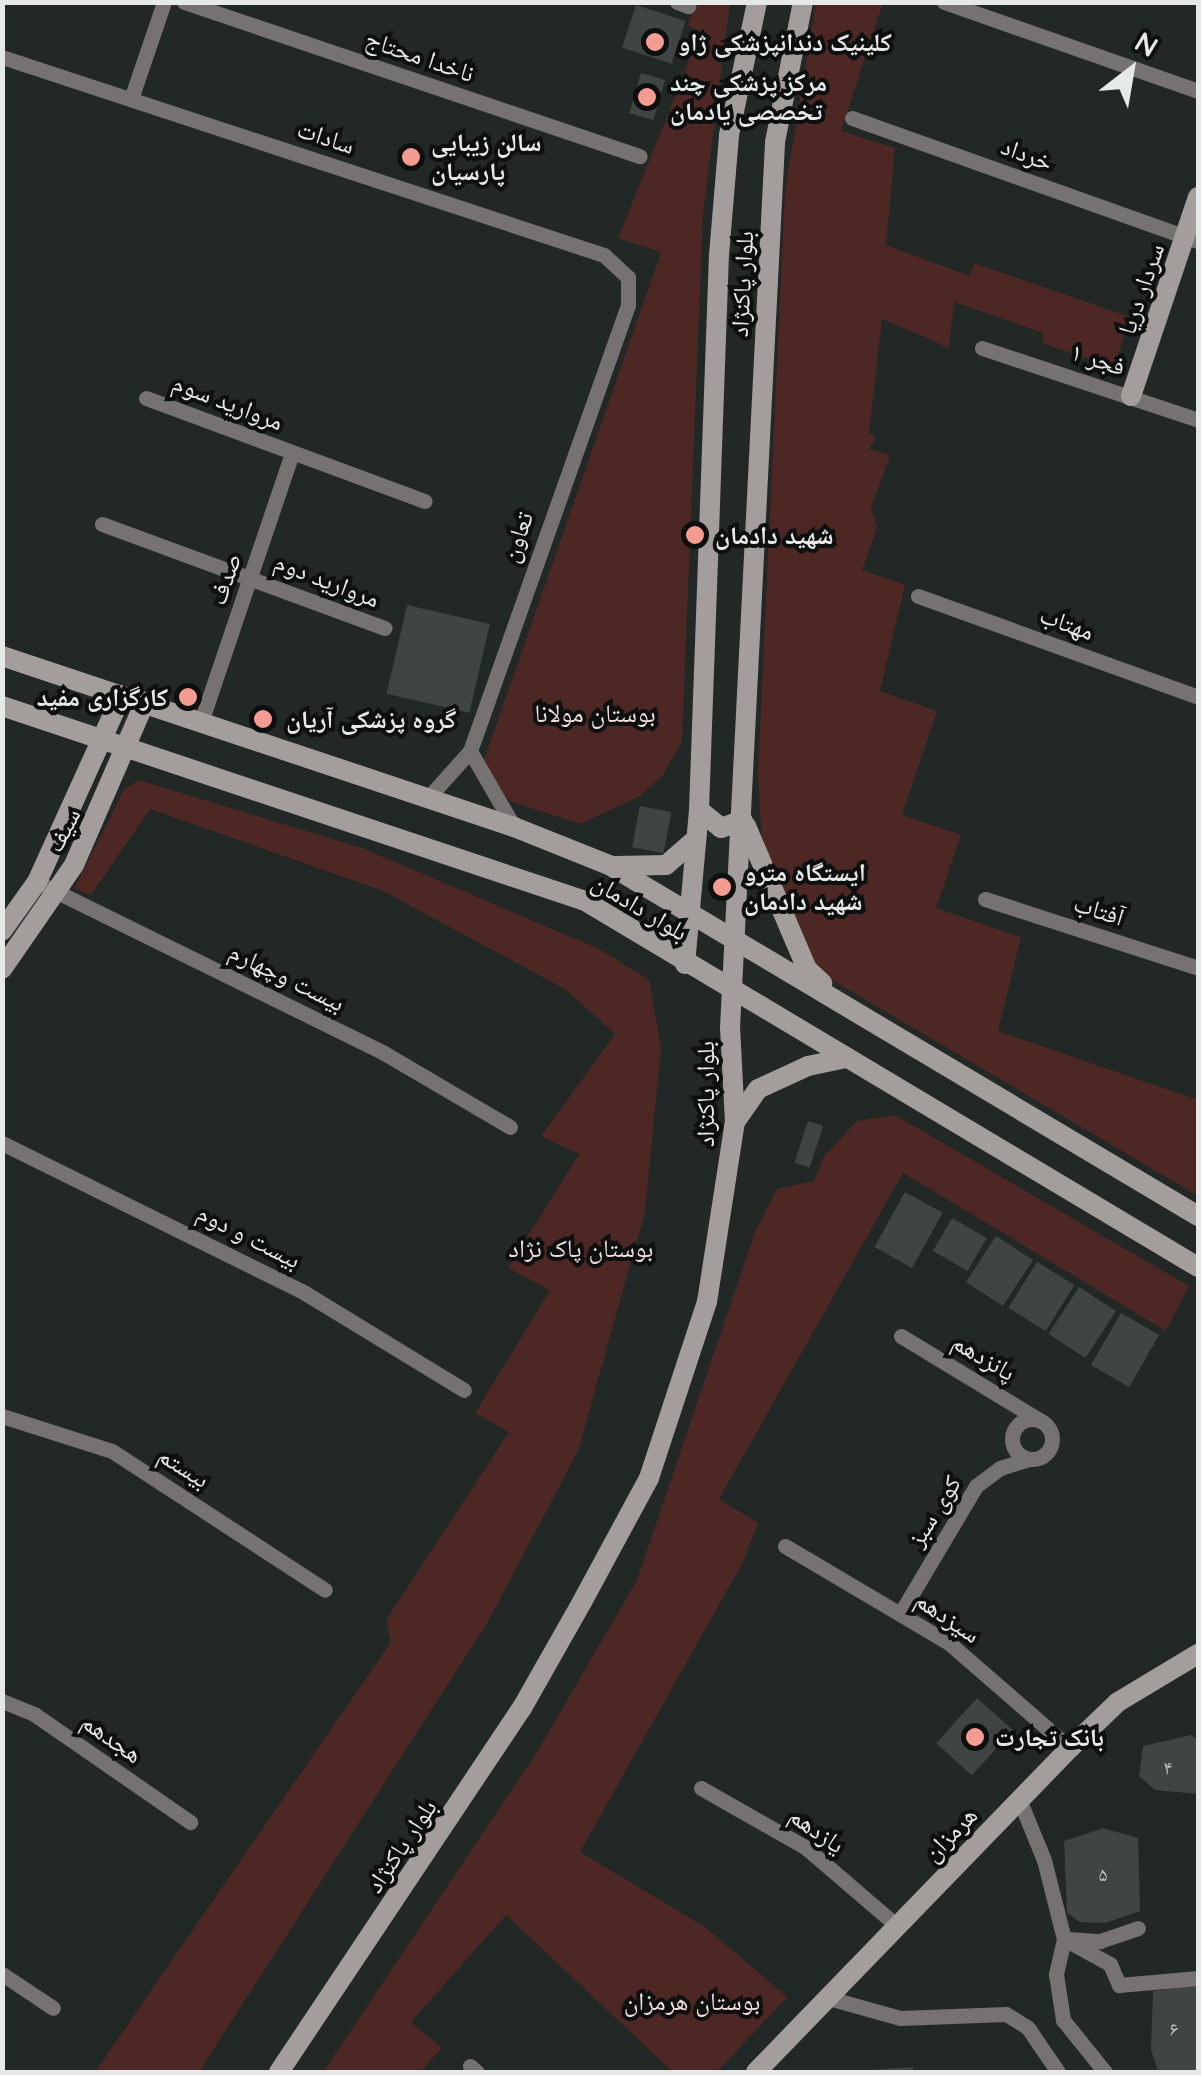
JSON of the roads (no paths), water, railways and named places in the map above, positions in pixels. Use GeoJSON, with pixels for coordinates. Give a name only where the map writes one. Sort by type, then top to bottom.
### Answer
{"type":"FeatureCollection","features":[{"type":"Feature","properties":{"kind":"main road","name":"بلوار پاکنژاد"},"geometry":{"type":"LineString","coordinates":[[685,964],[699,810],[718,255],[729,135],[757,2]]}},
{"type":"Feature","properties":{"kind":"main road","name":"بلوار پاکنژاد"},"geometry":{"type":"LineString","coordinates":[[280,2072],[522,1708],[649,1478],[707,1302],[735,1122],[733,991],[775,142],[803,2]]}},
{"type":"Feature","properties":{"kind":"main road","name":"سردار دریا"},"geometry":{"type":"LineString","coordinates":[[1130,396],[1192,239],[1198,197]]}},
{"type":"Feature","properties":{"kind":"main road","name":"بلوار دادمان"},"geometry":{"type":"LineString","coordinates":[[2,656],[202,719],[427,800],[514,826],[609,865],[1198,1216]]}},
{"type":"Feature","properties":{"kind":"main road","name":"سیف"},"geometry":{"type":"LineString","coordinates":[[2,931],[37,882],[122,694]]}},
{"type":"Feature","properties":{"kind":"main road","name":"سیف"},"geometry":{"type":"LineString","coordinates":[[2,969],[59,892],[128,749],[146,702]]}},
{"type":"Feature","properties":{"kind":"main road","name":"بلوار دادمان"},"geometry":{"type":"LineString","coordinates":[[2,706],[513,872],[585,901],[1198,1267]]}},
{"type":"Feature","properties":{"kind":"main road"},"geometry":{"type":"LineString","coordinates":[[699,810],[721,828],[744,820],[807,969],[858,1013]]}},
{"type":"Feature","properties":{"kind":"main road"},"geometry":{"type":"LineString","coordinates":[[609,865],[666,865],[681,859],[697,838]]}},
{"type":"Feature","properties":{"kind":"main road"},"geometry":{"type":"LineString","coordinates":[[735,1122],[758,1089],[808,1066],[846,1058]]}},
{"type":"Feature","properties":{"kind":"main road","name":"هرمزان"},"geometry":{"type":"LineString","coordinates":[[756,2072],[824,1997],[1118,1702],[1198,1654]]}},
{"type":"Feature","properties":{"kind":"street"},"geometry":{"type":"LineString","coordinates":[[131,99],[164,2]]}},
{"type":"Feature","properties":{"kind":"street","name":"ناخدا محتاج"},"geometry":{"type":"LineString","coordinates":[[184,2],[640,156]]}},
{"type":"Feature","properties":{"kind":"street"},"geometry":{"type":"LineString","coordinates":[[944,2],[1198,91]]}},
{"type":"Feature","properties":{"kind":"street","name":"سادات"},"geometry":{"type":"LineString","coordinates":[[2,58],[604,256],[628,277]]}},
{"type":"Feature","properties":{"kind":"street","name":"خرداد"},"geometry":{"type":"LineString","coordinates":[[852,118],[1192,239]]}},
{"type":"Feature","properties":{"kind":"street","name":"تعاون"},"geometry":{"type":"LineString","coordinates":[[427,800],[470,751],[628,305],[628,277]]}},
{"type":"Feature","properties":{"kind":"street","name":"فجر ۱"},"geometry":{"type":"LineString","coordinates":[[982,348],[1198,420]]}},
{"type":"Feature","properties":{"kind":"street","name":"مروارید سوم"},"geometry":{"type":"LineString","coordinates":[[146,398],[425,501]]}},
{"type":"Feature","properties":{"kind":"street","name":"صدف"},"geometry":{"type":"LineString","coordinates":[[202,719],[292,453]]}},
{"type":"Feature","properties":{"kind":"street","name":"مروارید دوم"},"geometry":{"type":"LineString","coordinates":[[102,524],[384,628]]}},
{"type":"Feature","properties":{"kind":"street","name":"مهتاب"},"geometry":{"type":"LineString","coordinates":[[918,596],[1198,696]]}},
{"type":"Feature","properties":{"kind":"street"},"geometry":{"type":"LineString","coordinates":[[470,751],[514,826]]}},
{"type":"Feature","properties":{"kind":"street","name":"بیست وچهارم"},"geometry":{"type":"LineString","coordinates":[[37,882],[384,1054],[510,1126]]}},
{"type":"Feature","properties":{"kind":"street","name":"آفتاب"},"geometry":{"type":"LineString","coordinates":[[985,899],[1198,968]]}},
{"type":"Feature","properties":{"kind":"street","name":"بیست و دوم"},"geometry":{"type":"LineString","coordinates":[[2,1143],[306,1293],[464,1390]]}},
{"type":"Feature","properties":{"kind":"street","name":"پانزدهم"},"geometry":{"type":"LineString","coordinates":[[901,1336],[1041,1420]]}},
{"type":"Feature","properties":{"kind":"street","name":"بیستم"},"geometry":{"type":"LineString","coordinates":[[2,1416],[112,1451],[325,1590]]}},
{"type":"Feature","properties":{"kind":"street"},"geometry":{"type":"LineString","coordinates":[[1027,1419],[1041,1420],[1052,1444],[1030,1459],[1012,1440],[1027,1419]]}},
{"type":"Feature","properties":{"kind":"street","name":"کوی سبز"},"geometry":{"type":"LineString","coordinates":[[900,1614],[976,1486],[1000,1468],[1030,1459]]}},
{"type":"Feature","properties":{"kind":"street","name":"سیزدهم"},"geometry":{"type":"LineString","coordinates":[[785,1546],[949,1643],[1070,1748]]}},
{"type":"Feature","properties":{"kind":"street","name":"هجدهم"},"geometry":{"type":"LineString","coordinates":[[2,1701],[34,1714],[190,1822]]}},
{"type":"Feature","properties":{"kind":"street","name":"یازدهم"},"geometry":{"type":"LineString","coordinates":[[701,1788],[805,1847],[896,1925]]}},
{"type":"Feature","properties":{"kind":"street"},"geometry":{"type":"LineString","coordinates":[[1019,1799],[1044,1860],[1064,1939],[1056,1974],[1063,2020],[1105,2072]]}},
{"type":"Feature","properties":{"kind":"street"},"geometry":{"type":"LineString","coordinates":[[1064,1939],[1100,1941],[1138,1928]]}},
{"type":"Feature","properties":{"kind":"street"},"geometry":{"type":"LineString","coordinates":[[1064,1939],[1110,1964],[1119,1985],[1198,1978]]}},
{"type":"Feature","properties":{"kind":"street"},"geometry":{"type":"LineString","coordinates":[[2,1974],[53,2008]]}},
{"type":"Feature","properties":{"kind":"street"},"geometry":{"type":"LineString","coordinates":[[824,1997],[900,2018],[1006,2014],[1028,2028],[1058,2072]]}},
{"type":"Feature","properties":{"kind":"place","name":"کلینیک دندانپزشکی ژاو"},"geometry":{"type":"Point","coordinates":[655,42]}},
{"type":"Feature","properties":{"kind":"place","name":"مرکز پزشکی چند تخصصی یادمان"},"geometry":{"type":"Point","coordinates":[647,97]}},
{"type":"Feature","properties":{"kind":"place","name":"سالن زیبایی پارسیان"},"geometry":{"type":"Point","coordinates":[411,157]}},
{"type":"Feature","properties":{"kind":"place","name":"شهید دادمان"},"geometry":{"type":"Point","coordinates":[695,535]}},
{"type":"Feature","properties":{"kind":"place","name":"کارگزاری مفید"},"geometry":{"type":"Point","coordinates":[188,697]}},
{"type":"Feature","properties":{"kind":"place","name":"گروه پزشکی آریان"},"geometry":{"type":"Point","coordinates":[263,719]}},
{"type":"Feature","properties":{"kind":"place","name":"ایستگاه مترو شهید دادمان"},"geometry":{"type":"Point","coordinates":[722,887]}},
{"type":"Feature","properties":{"kind":"place","name":"بانک تجارت"},"geometry":{"type":"Point","coordinates":[975,1737]}},
{"type":"Feature","properties":{"kind":"park label","name":"بوستان مولانا"},"geometry":{"type":"Point","coordinates":[595,713]}},
{"type":"Feature","properties":{"kind":"park label","name":"بوستان پاک نژاد"},"geometry":{"type":"Point","coordinates":[581,1248]}},
{"type":"Feature","properties":{"kind":"park label","name":"بوستان هرمزان"},"geometry":{"type":"Point","coordinates":[692,2001]}}]}
